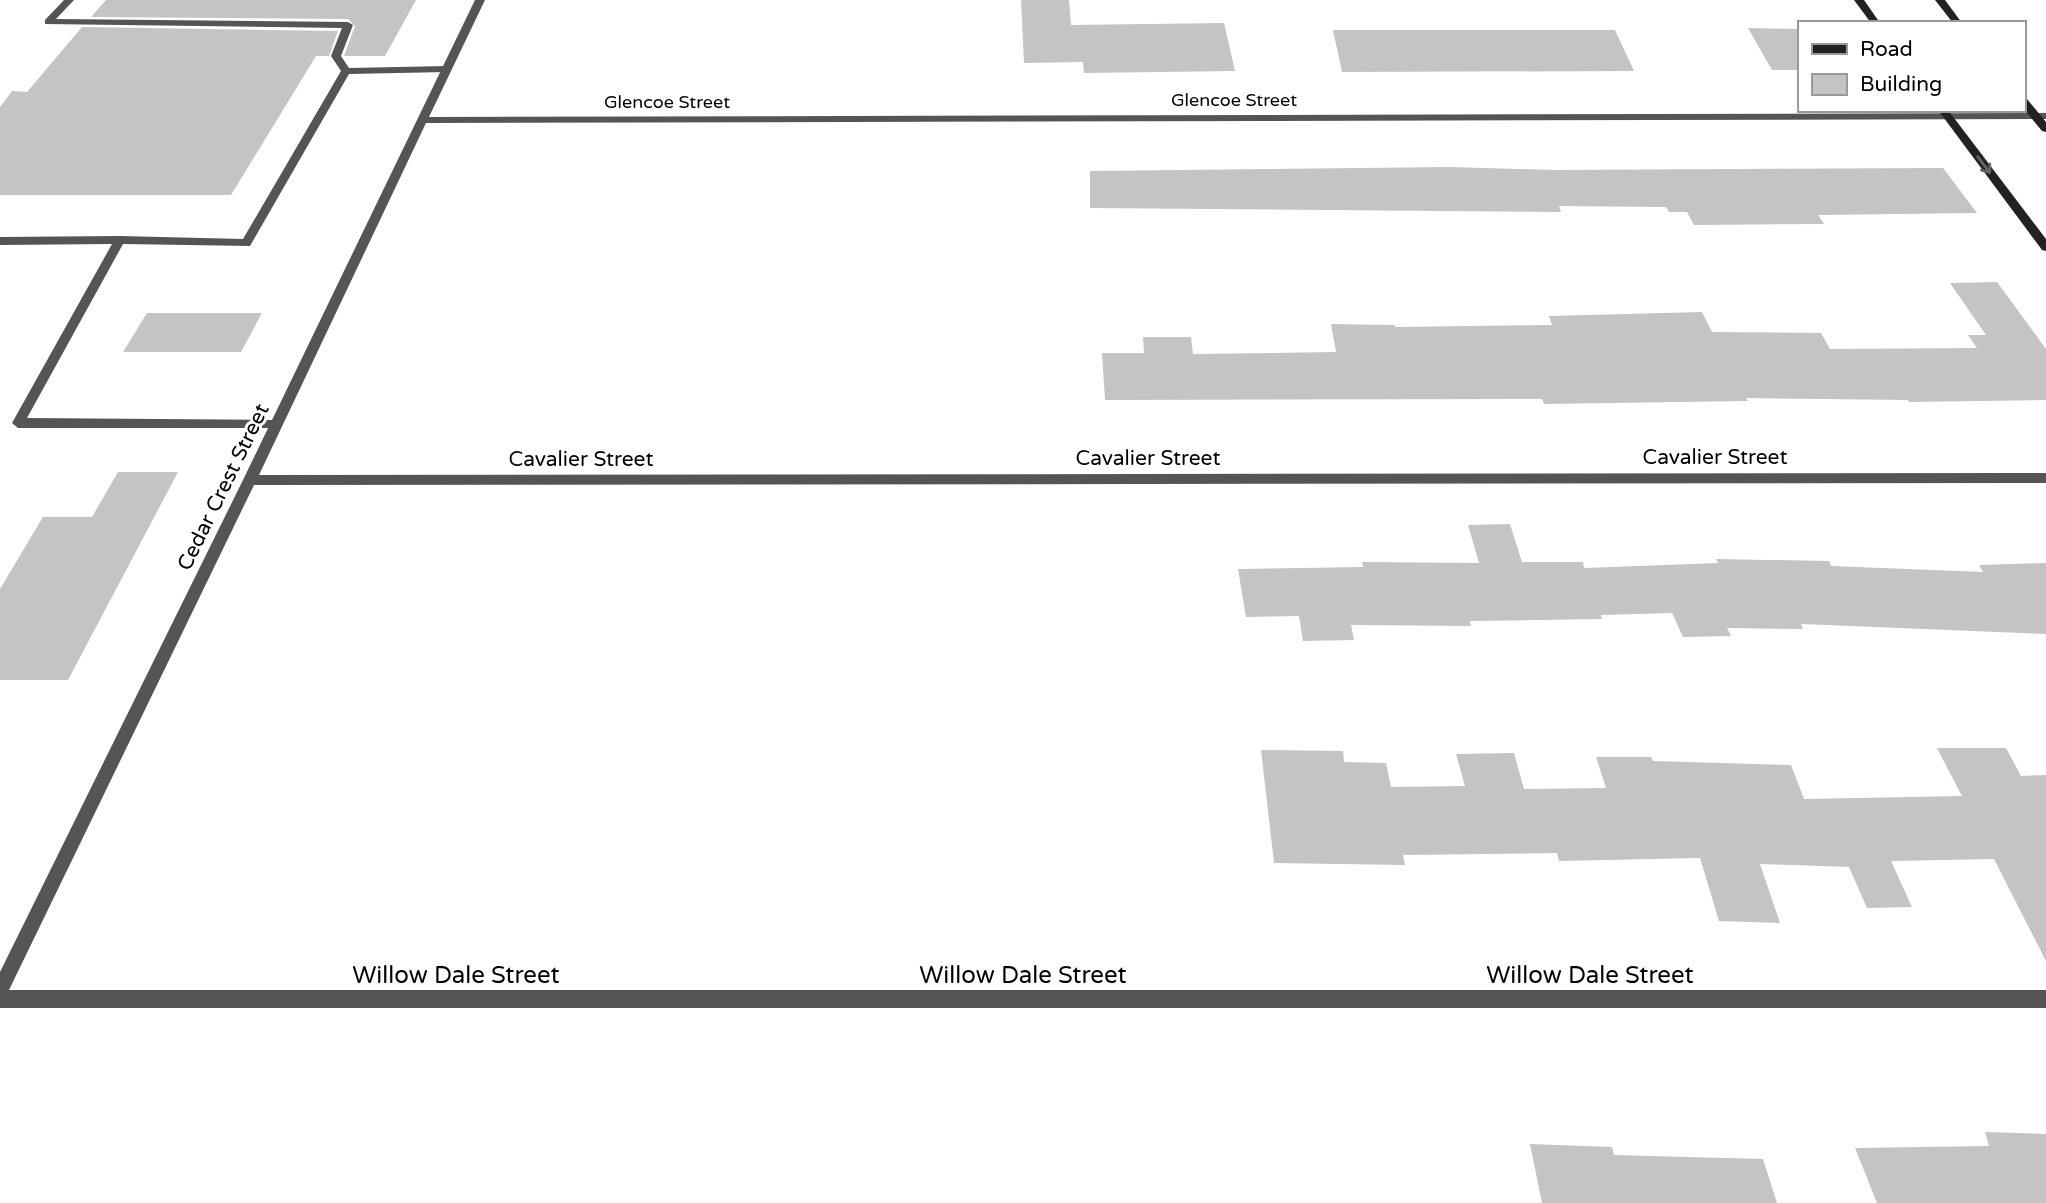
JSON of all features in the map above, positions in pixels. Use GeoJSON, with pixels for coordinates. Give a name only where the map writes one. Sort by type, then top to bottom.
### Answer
{"type":"FeatureCollection","features":[{"type":"Feature","properties":{"kind":"main road"},"geometry":{"type":"LineString","coordinates":[[1858,0],[1874,21]]}},
{"type":"Feature","properties":{"kind":"main road"},"geometry":{"type":"LineString","coordinates":[[1940,0],[1956,21]]}},
{"type":"Feature","properties":{"kind":"main road"},"geometry":{"type":"LineString","coordinates":[[2025,103],[2041,116],[2046,130]]}},
{"type":"Feature","properties":{"kind":"main road"},"geometry":{"type":"LineString","coordinates":[[1944,113],[2046,247]]}},
{"type":"Feature","properties":{"kind":"street"},"geometry":{"type":"LineString","coordinates":[[69,0],[48,22],[348,25],[336,56],[346,71]]}},
{"type":"Feature","properties":{"kind":"street","name":"Cedar Crest Street"},"geometry":{"type":"LineString","coordinates":[[0,990],[250,481],[480,0]]}},
{"type":"Feature","properties":{"kind":"street"},"geometry":{"type":"LineString","coordinates":[[346,71],[447,69]]}},
{"type":"Feature","properties":{"kind":"street"},"geometry":{"type":"LineString","coordinates":[[0,241],[246,243],[346,71]]}},
{"type":"Feature","properties":{"kind":"street","name":"Glencoe Street"},"geometry":{"type":"LineString","coordinates":[[422,120],[1944,113],[2041,116]]}},
{"type":"Feature","properties":{"kind":"street"},"geometry":{"type":"LineString","coordinates":[[120,240],[18,422],[276,425]]}},
{"type":"Feature","properties":{"kind":"street","name":"Cavalier Street"},"geometry":{"type":"LineString","coordinates":[[250,481],[2046,478]]}},
{"type":"Feature","properties":{"kind":"street","name":"Willow Dale Street"},"geometry":{"type":"LineString","coordinates":[[0,999],[2046,999]]}},
{"type":"Feature","properties":{"kind":"building"},"geometry":{"type":"Polygon","coordinates":[[[106,0],[416,0],[385,56],[344,56],[355,26],[348,19],[91,17],[106,0]]]}},
{"type":"Feature","properties":{"kind":"building"},"geometry":{"type":"Polygon","coordinates":[[[1021,0],[1069,0],[1071,25],[1224,23],[1235,71],[1084,73],[1083,62],[1024,63],[1021,0]]]}},
{"type":"Feature","properties":{"kind":"building"},"geometry":{"type":"Polygon","coordinates":[[[82,27],[338,31],[329,56],[316,56],[231,195],[0,195],[0,107],[12,91],[27,92],[82,27]]]}},
{"type":"Feature","properties":{"kind":"building"},"geometry":{"type":"Polygon","coordinates":[[[1748,28],[1798,29],[1798,70],[1772,70],[1748,28]]]}},
{"type":"Feature","properties":{"kind":"building"},"geometry":{"type":"Polygon","coordinates":[[[1333,30],[1615,30],[1634,71],[1342,72],[1333,30]]]}},
{"type":"Feature","properties":{"kind":"building"},"geometry":{"type":"Polygon","coordinates":[[[1450,167],[1555,170],[1943,168],[1977,213],[1818,215],[1824,224],[1694,225],[1687,212],[1669,212],[1666,207],[1559,206],[1561,212],[1090,208],[1090,171],[1450,167]]]}},
{"type":"Feature","properties":{"kind":"building"},"geometry":{"type":"Polygon","coordinates":[[[1997,282],[2046,349],[2046,400],[1909,402],[1746,398],[1748,401],[1544,404],[1542,399],[1105,400],[1102,353],[1144,353],[1143,337],[1191,337],[1193,354],[1336,352],[1331,324],[1395,327],[1552,325],[1549,316],[1702,312],[1712,332],[1821,333],[1830,349],[1977,348],[1968,335],[1986,335],[1950,283],[1997,282]]]}},
{"type":"Feature","properties":{"kind":"building"},"geometry":{"type":"Polygon","coordinates":[[[147,313],[262,313],[241,352],[123,352],[147,313]]]}},
{"type":"Feature","properties":{"kind":"building"},"geometry":{"type":"Polygon","coordinates":[[[118,472],[178,472],[68,680],[0,680],[0,589],[43,517],[92,517],[118,472]]]}},
{"type":"Feature","properties":{"kind":"building"},"geometry":{"type":"Polygon","coordinates":[[[1510,524],[1522,562],[1583,562],[1584,568],[1718,563],[1716,559],[1829,561],[1831,566],[1983,572],[1979,565],[2046,563],[2046,634],[1801,624],[1803,629],[1727,628],[1731,636],[1683,637],[1672,613],[1601,615],[1602,619],[1470,621],[1471,626],[1351,625],[1354,640],[1303,641],[1299,616],[1246,617],[1238,569],[1363,567],[1362,562],[1479,563],[1468,525],[1510,524]]]}},
{"type":"Feature","properties":{"kind":"building"},"geometry":{"type":"Polygon","coordinates":[[[1937,748],[2006,748],[2021,776],[2046,775],[2046,961],[1994,859],[1891,861],[1912,907],[1867,908],[1849,867],[1760,864],[1780,923],[1719,921],[1700,858],[1559,861],[1557,853],[1403,855],[1405,865],[1274,863],[1261,750],[1343,751],[1344,762],[1386,763],[1391,787],[1465,786],[1456,754],[1514,753],[1524,789],[1606,788],[1596,757],[1651,757],[1653,761],[1791,765],[1804,799],[1962,796],[1937,748]]]}},
{"type":"Feature","properties":{"kind":"building"},"geometry":{"type":"Polygon","coordinates":[[[1985,1132],[2046,1134],[2046,1203],[1877,1203],[1855,1148],[1989,1146],[1985,1132]]]}},
{"type":"Feature","properties":{"kind":"building"},"geometry":{"type":"Polygon","coordinates":[[[1530,1144],[1612,1147],[1614,1155],[1763,1159],[1777,1203],[1542,1203],[1530,1144]]]}}]}
